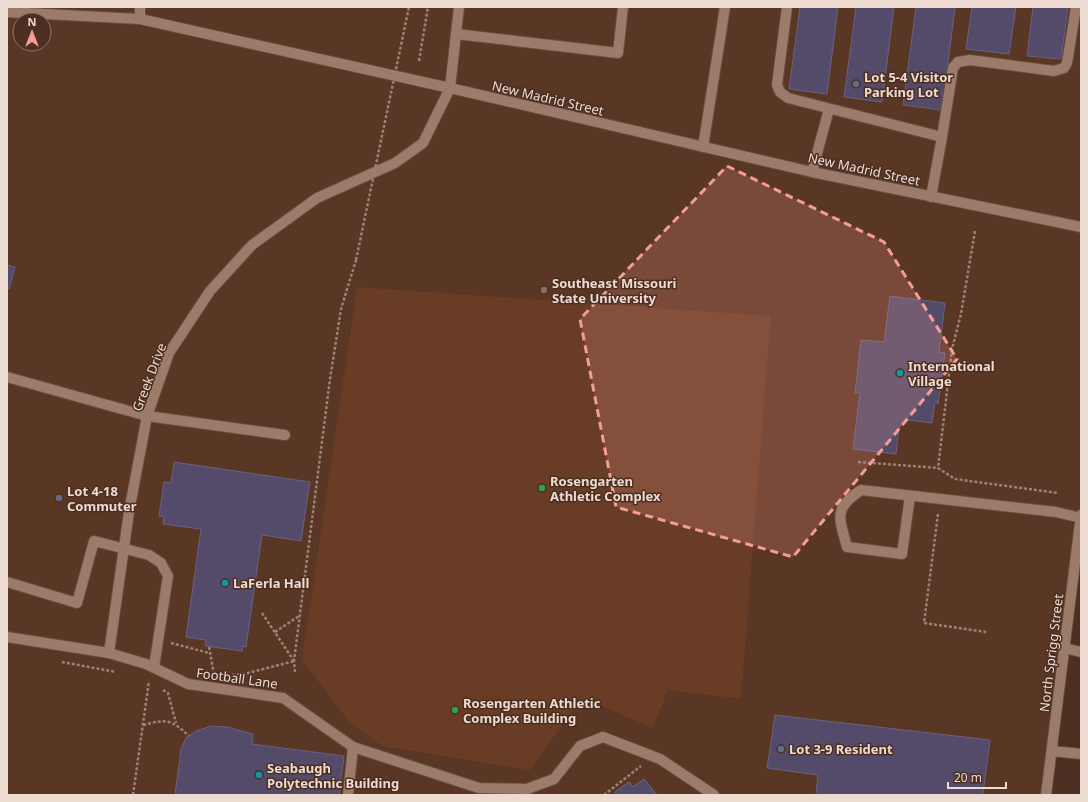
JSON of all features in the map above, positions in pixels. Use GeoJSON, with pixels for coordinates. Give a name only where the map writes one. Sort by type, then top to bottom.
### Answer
{"type":"FeatureCollection","features":[{"type":"Feature","properties":{"kind":"street"},"geometry":{"type":"LineString","coordinates":[[140,7],[140,19]]}},
{"type":"Feature","properties":{"kind":"street"},"geometry":{"type":"LineString","coordinates":[[450,88],[459,7]]}},
{"type":"Feature","properties":{"kind":"street"},"geometry":{"type":"LineString","coordinates":[[456,34],[618,53],[623,7]]}},
{"type":"Feature","properties":{"kind":"street"},"geometry":{"type":"LineString","coordinates":[[703,147],[725,7]]}},
{"type":"Feature","properties":{"kind":"street"},"geometry":{"type":"LineString","coordinates":[[786,7],[777,85],[780,92],[788,98],[942,137]]}},
{"type":"Feature","properties":{"kind":"street"},"geometry":{"type":"LineString","coordinates":[[931,197],[953,68],[958,62],[970,60],[1054,71],[1064,68],[1068,63],[1076,7]]}},
{"type":"Feature","properties":{"kind":"street","name":"New Madrid Street"},"geometry":{"type":"LineString","coordinates":[[7,12],[140,19],[450,88],[812,172],[1081,227]]}},
{"type":"Feature","properties":{"kind":"street","name":"Greek Drive"},"geometry":{"type":"LineString","coordinates":[[109,653],[124,548],[147,416],[169,353],[210,291],[252,245],[317,198],[395,163],[423,142],[450,88]]}},
{"type":"Feature","properties":{"kind":"street"},"geometry":{"type":"LineString","coordinates":[[812,172],[829,109]]}},
{"type":"Feature","properties":{"kind":"street"},"geometry":{"type":"LineString","coordinates":[[7,377],[147,416],[285,435]]}},
{"type":"Feature","properties":{"kind":"street"},"geometry":{"type":"LineString","coordinates":[[910,496],[902,554],[847,547],[841,525],[840,512],[847,500],[861,490],[1056,512],[1080,518]]}},
{"type":"Feature","properties":{"kind":"street","name":"North Sprigg Street"},"geometry":{"type":"LineString","coordinates":[[1046,795],[1081,514]]}},
{"type":"Feature","properties":{"kind":"street"},"geometry":{"type":"LineString","coordinates":[[7,582],[77,603],[94,542],[150,555],[161,563],[168,576],[154,667]]}},
{"type":"Feature","properties":{"kind":"street"},"geometry":{"type":"LineString","coordinates":[[7,637],[109,653]]}},
{"type":"Feature","properties":{"kind":"street"},"geometry":{"type":"LineString","coordinates":[[1064,648],[1081,652]]}},
{"type":"Feature","properties":{"kind":"street","name":"Football Lane"},"geometry":{"type":"LineString","coordinates":[[109,653],[154,667],[188,684],[283,698],[353,747],[479,788],[527,789],[554,779],[580,746],[604,737],[660,759],[714,795]]}},
{"type":"Feature","properties":{"kind":"street"},"geometry":{"type":"LineString","coordinates":[[348,795],[353,747]]}},
{"type":"Feature","properties":{"kind":"street"},"geometry":{"type":"LineString","coordinates":[[1052,751],[1081,754]]}},
{"type":"Feature","properties":{"kind":"path"},"geometry":{"type":"LineString","coordinates":[[295,672],[294,661],[333,356],[341,309],[356,260],[409,7]]}},
{"type":"Feature","properties":{"kind":"path"},"geometry":{"type":"LineString","coordinates":[[420,61],[428,7]]}},
{"type":"Feature","properties":{"kind":"path"},"geometry":{"type":"LineString","coordinates":[[938,468],[952,349],[961,314],[975,231]]}},
{"type":"Feature","properties":{"kind":"path"},"geometry":{"type":"LineString","coordinates":[[858,462],[938,468],[955,479],[1058,493]]}},
{"type":"Feature","properties":{"kind":"path"},"geometry":{"type":"LineString","coordinates":[[938,514],[924,622],[986,632]]}},
{"type":"Feature","properties":{"kind":"path"},"geometry":{"type":"LineString","coordinates":[[262,613],[294,661]]}},
{"type":"Feature","properties":{"kind":"path"},"geometry":{"type":"LineString","coordinates":[[275,632],[300,615]]}},
{"type":"Feature","properties":{"kind":"path"},"geometry":{"type":"LineString","coordinates":[[170,642],[209,653]]}},
{"type":"Feature","properties":{"kind":"path"},"geometry":{"type":"LineString","coordinates":[[209,647],[209,653],[215,675],[221,675]]}},
{"type":"Feature","properties":{"kind":"path"},"geometry":{"type":"LineString","coordinates":[[228,675],[248,673],[294,661]]}},
{"type":"Feature","properties":{"kind":"path"},"geometry":{"type":"LineString","coordinates":[[133,795],[150,681],[156,685]]}},
{"type":"Feature","properties":{"kind":"path"},"geometry":{"type":"LineString","coordinates":[[162,689],[168,693],[176,724]]}},
{"type":"Feature","properties":{"kind":"path"},"geometry":{"type":"LineString","coordinates":[[143,725],[163,720],[176,724],[189,736]]}},
{"type":"Feature","properties":{"kind":"path"},"geometry":{"type":"LineString","coordinates":[[604,795],[645,764]]}},
{"type":"Feature","properties":{"kind":"highlighted area"},"geometry":{"type":"Polygon","coordinates":[[[727,166],[884,242],[957,359],[793,557],[616,507],[580,319],[727,166]]]}},
{"type":"Feature","properties":{"kind":"shaded area","name":"Southeast Missouri State University"},"geometry":{"type":"Polygon","coordinates":[[[7,7],[1081,7],[1081,536],[1046,795],[7,795],[7,7]]]}},
{"type":"Feature","properties":{"kind":"shaded area","name":"Rosengarten Athletic Complex"},"geometry":{"type":"Polygon","coordinates":[[[357,287],[771,316],[741,699],[668,690],[653,728],[599,705],[573,710],[530,770],[382,746],[349,722],[302,660],[357,287]]]}},
{"type":"Feature","properties":{"kind":"building"},"geometry":{"type":"Polygon","coordinates":[[[800,7],[838,7],[827,94],[789,89],[800,7]]]}},
{"type":"Feature","properties":{"kind":"building"},"geometry":{"type":"Polygon","coordinates":[[[856,7],[894,7],[882,102],[844,97],[856,7]]]}},
{"type":"Feature","properties":{"kind":"building"},"geometry":{"type":"Polygon","coordinates":[[[916,7],[955,7],[942,110],[903,105],[916,7]]]}},
{"type":"Feature","properties":{"kind":"building"},"geometry":{"type":"Polygon","coordinates":[[[972,7],[1016,7],[1009,54],[966,49],[972,7]]]}},
{"type":"Feature","properties":{"kind":"building"},"geometry":{"type":"Polygon","coordinates":[[[1033,7],[1068,7],[1061,59],[1027,56],[1033,7]]]}},
{"type":"Feature","properties":{"kind":"building"},"geometry":{"type":"Polygon","coordinates":[[[7,265],[15,267],[9,289],[7,288],[7,265]]]}},
{"type":"Feature","properties":{"kind":"building","name":"International Village"},"geometry":{"type":"Polygon","coordinates":[[[890,296],[945,303],[939,352],[945,353],[938,404],[935,402],[932,423],[909,420],[899,427],[896,454],[853,449],[860,393],[855,393],[861,340],[884,342],[890,296]]]}},
{"type":"Feature","properties":{"kind":"building","name":"LaFerla Hall"},"geometry":{"type":"Polygon","coordinates":[[[174,462],[310,482],[301,541],[262,535],[246,647],[243,646],[242,651],[205,646],[206,640],[186,637],[201,529],[163,524],[164,517],[159,516],[164,482],[171,483],[174,462]]]}},
{"type":"Feature","properties":{"kind":"building"},"geometry":{"type":"Polygon","coordinates":[[[775,715],[990,740],[983,795],[816,795],[818,775],[767,768],[775,715]]]}},
{"type":"Feature","properties":{"kind":"building","name":"Seabaugh Polytechnic Building"},"geometry":{"type":"Polygon","coordinates":[[[211,726],[227,727],[253,734],[252,744],[344,756],[339,795],[175,795],[181,749],[186,738],[196,731],[211,726]]]}},
{"type":"Feature","properties":{"kind":"building"},"geometry":{"type":"Polygon","coordinates":[[[644,779],[657,795],[617,795],[615,792],[629,782],[633,787],[644,779]]]}},
{"type":"Feature","properties":{"kind":"building"},"geometry":{"type":"Polygon","coordinates":[[[644,779],[657,795],[617,795],[615,792],[629,782],[633,787],[644,779]]]}},
{"type":"Feature","properties":{"kind":"place","name":"Lot 5-4 Visitor Parking Lot"},"geometry":{"type":"Point","coordinates":[856,84]}},
{"type":"Feature","properties":{"kind":"place","name":"Southeast Missouri State University"},"geometry":{"type":"Point","coordinates":[544,290]}},
{"type":"Feature","properties":{"kind":"place","name":"International Village"},"geometry":{"type":"Point","coordinates":[900,373]}},
{"type":"Feature","properties":{"kind":"place","name":"Rosengarten Athletic Complex"},"geometry":{"type":"Point","coordinates":[542,488]}},
{"type":"Feature","properties":{"kind":"place","name":"Lot 4-18 Commuter"},"geometry":{"type":"Point","coordinates":[59,498]}},
{"type":"Feature","properties":{"kind":"place","name":"LaFerla Hall"},"geometry":{"type":"Point","coordinates":[225,583]}},
{"type":"Feature","properties":{"kind":"place","name":"Rosengarten Athletic Complex Building"},"geometry":{"type":"Point","coordinates":[455,710]}},
{"type":"Feature","properties":{"kind":"place","name":"Lot 3-9 Resident"},"geometry":{"type":"Point","coordinates":[781,749]}},
{"type":"Feature","properties":{"kind":"place","name":"Seabaugh Polytechnic Building"},"geometry":{"type":"Point","coordinates":[259,775]}}]}
